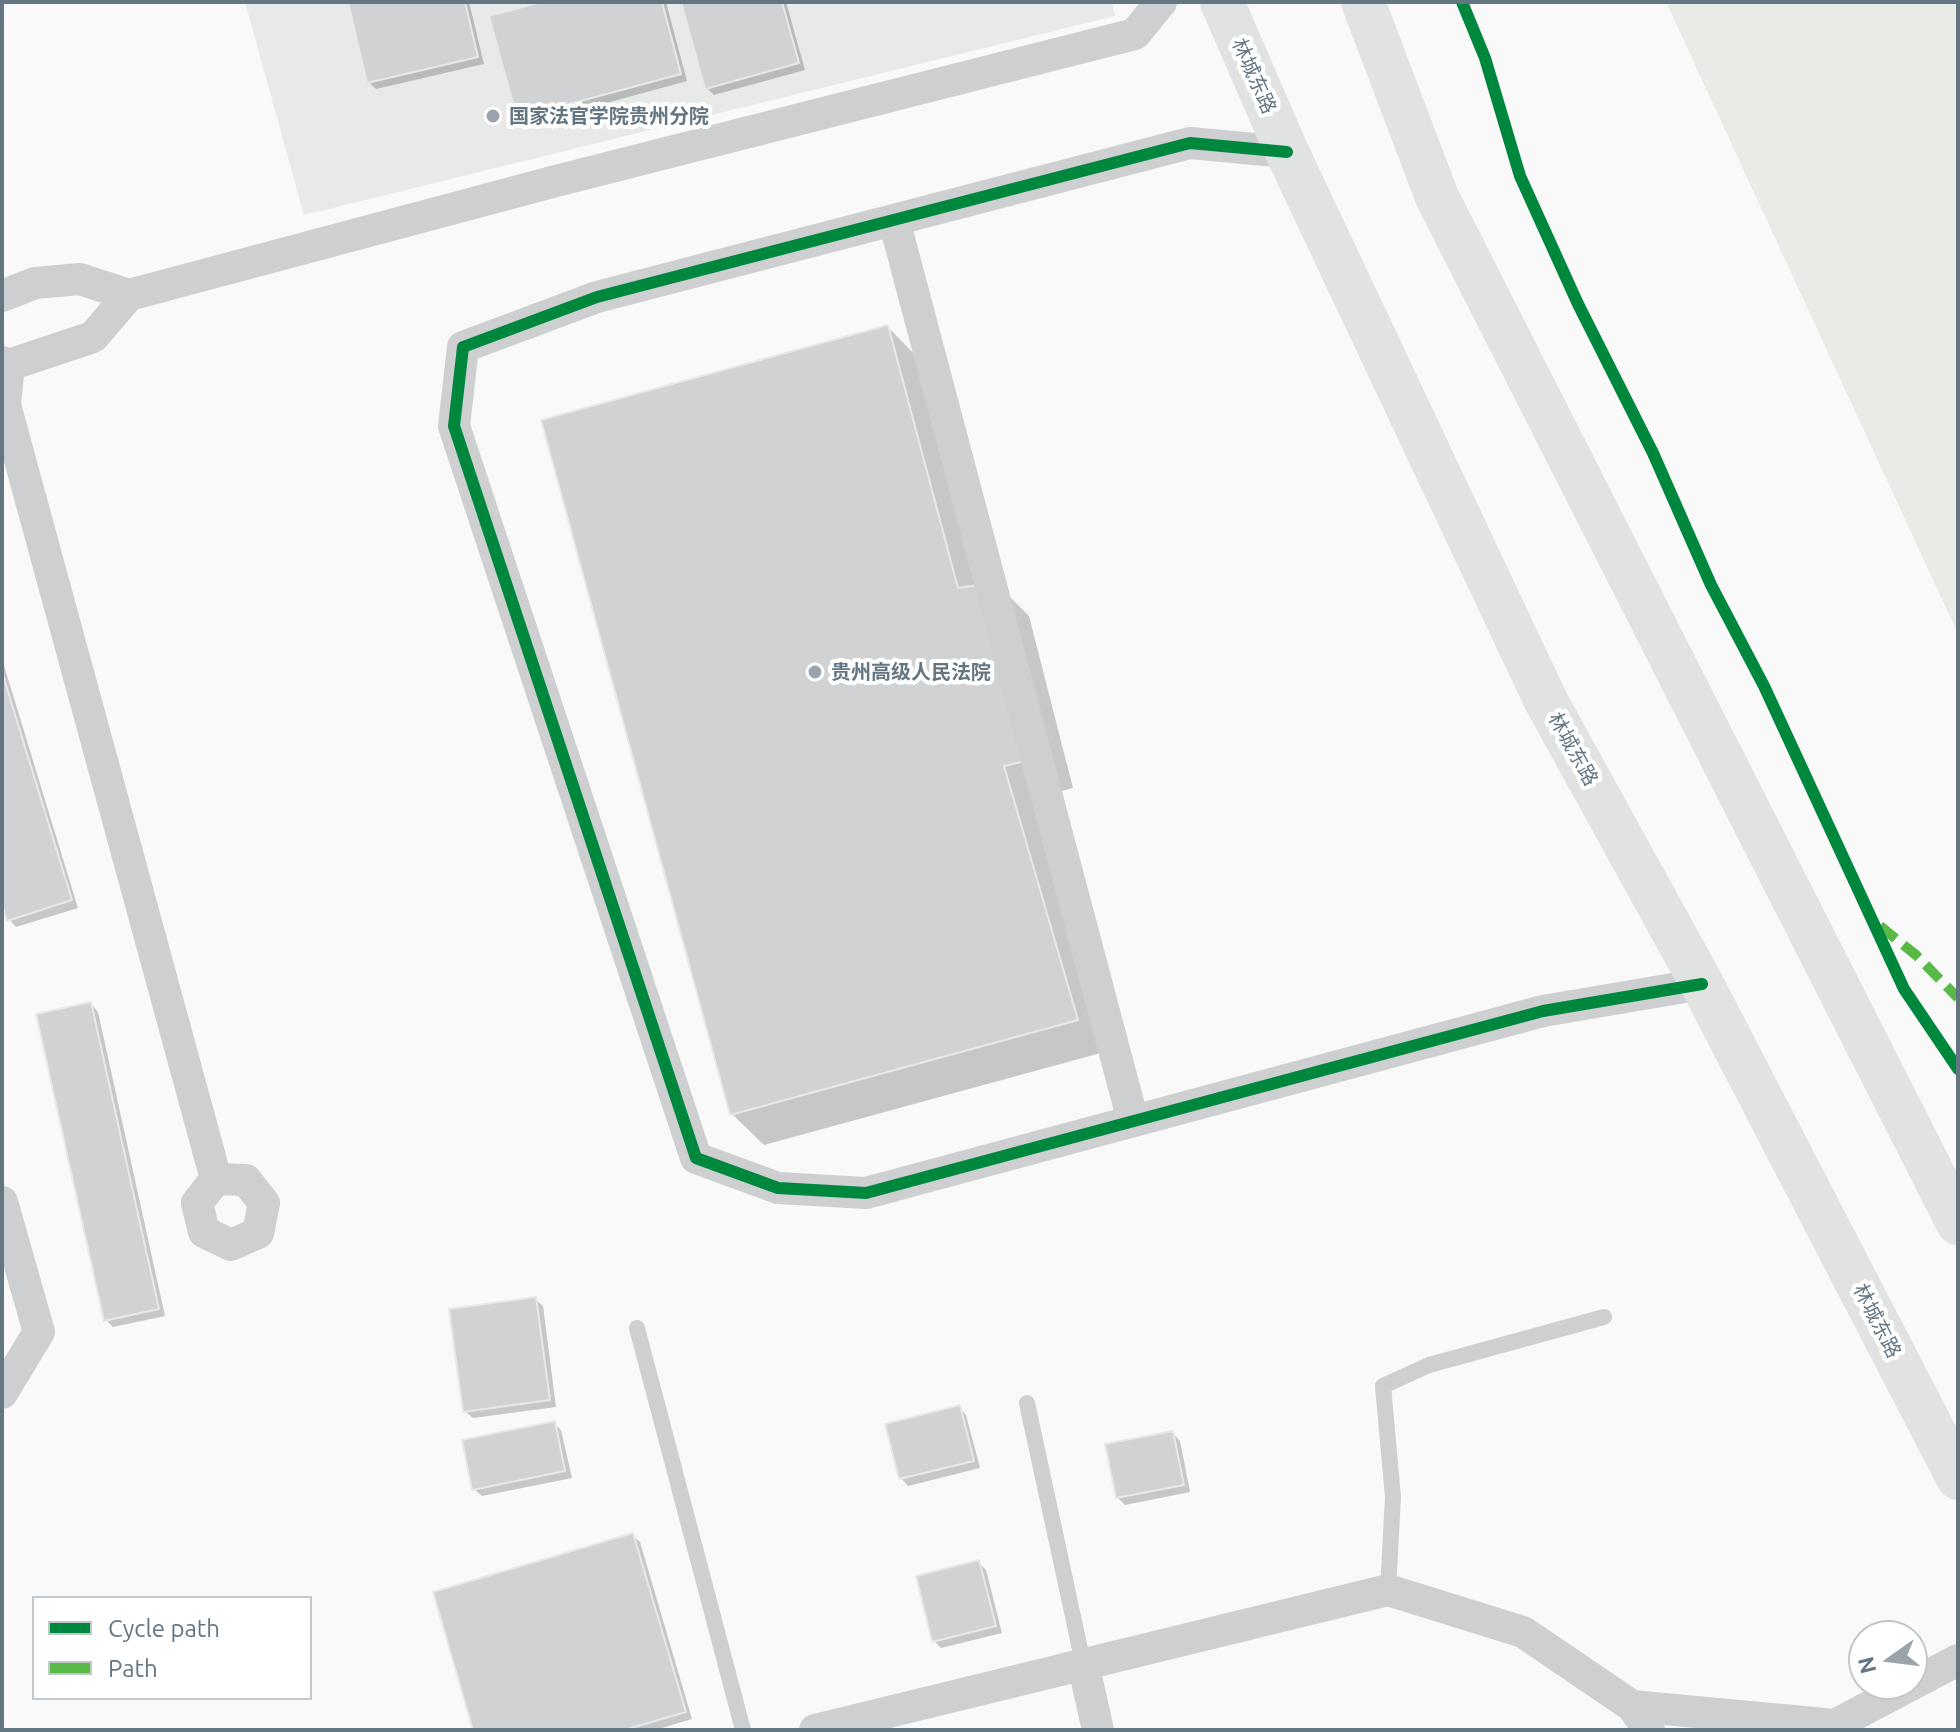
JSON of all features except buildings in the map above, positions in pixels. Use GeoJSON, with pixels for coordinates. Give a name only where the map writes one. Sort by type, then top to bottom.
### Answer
{"type":"FeatureCollection","features":[{"type":"Feature","properties":{"kind":"main road","name":"林城东路"},"geometry":{"type":"LineString","coordinates":[[1222,2],[1287,152],[1546,701],[1702,984],[1958,1478]]}},
{"type":"Feature","properties":{"kind":"main road"},"geometry":{"type":"LineString","coordinates":[[1363,2],[1437,197],[1958,1223]]}},
{"type":"Feature","properties":{"kind":"street"},"geometry":{"type":"LineString","coordinates":[[2,296],[35,283],[80,279],[129,295],[571,177],[1135,34],[1161,2]]}},
{"type":"Feature","properties":{"kind":"street"},"geometry":{"type":"LineString","coordinates":[[1287,152],[1190,143],[597,297],[463,347],[454,426],[696,1158],[778,1188],[866,1193],[1543,1011],[1702,984]]}},
{"type":"Feature","properties":{"kind":"street"},"geometry":{"type":"LineString","coordinates":[[894,220],[1133,1121]]}},
{"type":"Feature","properties":{"kind":"street"},"geometry":{"type":"LineString","coordinates":[[129,295],[93,337],[5,364],[5,405],[216,1179]]}},
{"type":"Feature","properties":{"kind":"street"},"geometry":{"type":"LineString","coordinates":[[2,1202],[39,1332],[2,1393]]}},
{"type":"Feature","properties":{"kind":"street"},"geometry":{"type":"LineString","coordinates":[[815,1730],[1388,1590],[1523,1632],[1640,1718],[1835,1725],[1958,1660]]}},
{"type":"Feature","properties":{"kind":"street"},"geometry":{"type":"LineString","coordinates":[[1083,1663],[1098,1730]]}},
{"type":"Feature","properties":{"kind":"lane"},"geometry":{"type":"LineString","coordinates":[[1388,1590],[1393,1497],[1383,1386],[1429,1365],[1604,1317]]}},
{"type":"Feature","properties":{"kind":"lane"},"geometry":{"type":"LineString","coordinates":[[637,1328],[743,1730]]}},
{"type":"Feature","properties":{"kind":"lane"},"geometry":{"type":"LineString","coordinates":[[1027,1403],[1083,1663]]}},
{"type":"Feature","properties":{"kind":"shaded area","name":"国家法官学院贵州分院"},"geometry":{"type":"Polygon","coordinates":[[[245,2],[1112,2],[1115,16],[304,215],[245,2]]]}},
{"type":"Feature","properties":{"kind":"shaded area"},"geometry":{"type":"Polygon","coordinates":[[[1666,2],[1958,2],[1958,634],[1666,2]]]}},
{"type":"Feature","properties":{"kind":"marked path"},"geometry":{"type":"LineString","coordinates":[[1880,926],[1916,955],[1958,998]]}},
{"type":"Feature","properties":{"kind":"cycle path"},"geometry":{"type":"LineString","coordinates":[[1462,2],[1485,58],[1520,176],[1578,304],[1653,453],[1711,585],[1764,686],[1904,989],[1958,1069]]}},
{"type":"Feature","properties":{"kind":"cycle path"},"geometry":{"type":"LineString","coordinates":[[1287,152],[1190,143],[597,297],[463,347],[454,426],[696,1158],[778,1188],[866,1193],[1543,1011],[1702,984]]}},
{"type":"Feature","properties":{"kind":"place","name":"国家法官学院贵州分院"},"geometry":{"type":"Point","coordinates":[493,116]}},
{"type":"Feature","properties":{"kind":"place","name":"贵州高级人民法院"},"geometry":{"type":"Point","coordinates":[815,672]}}]}
